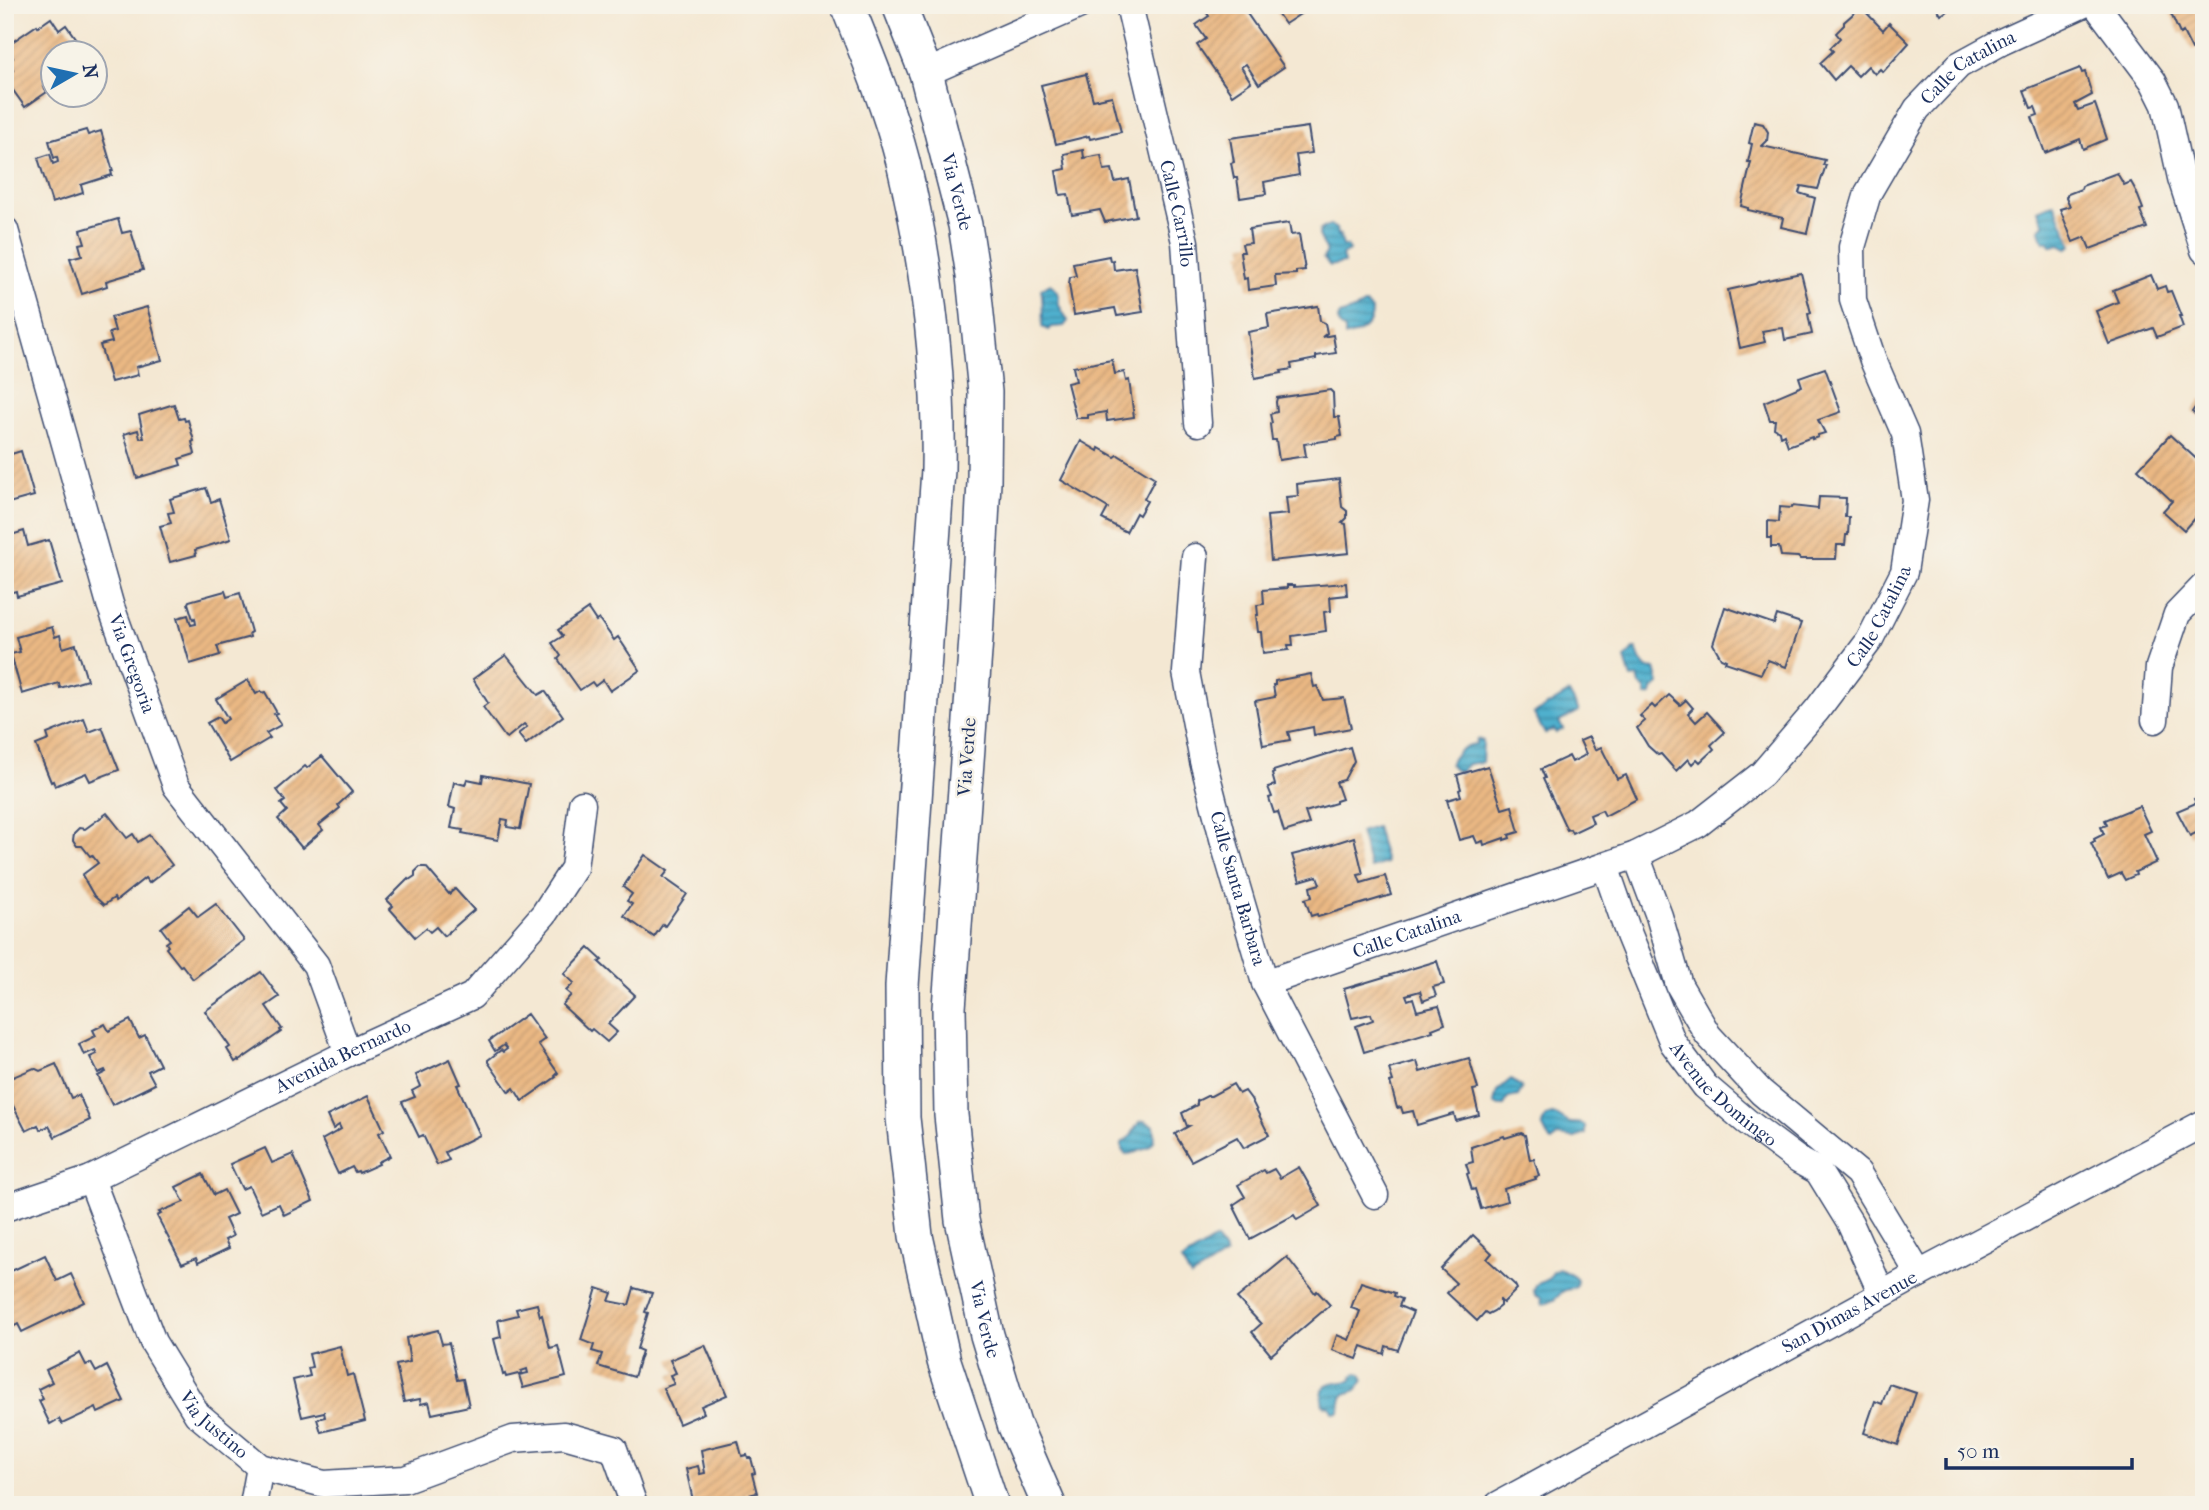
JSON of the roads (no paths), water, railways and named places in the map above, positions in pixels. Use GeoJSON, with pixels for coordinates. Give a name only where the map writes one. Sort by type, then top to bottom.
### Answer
{"type":"FeatureCollection","features":[{"type":"Feature","properties":{"kind":"main road"},"geometry":{"type":"LineString","coordinates":[[847,5],[881,92],[902,161],[931,317],[938,443],[902,986],[903,1118],[916,1236],[944,1361],[992,1505]]}},
{"type":"Feature","properties":{"kind":"main road","name":"Via Verde"},"geometry":{"type":"LineString","coordinates":[[899,5],[926,73],[965,225],[985,392],[984,482],[976,638],[949,1008],[951,1115],[962,1220],[987,1335],[1014,1424],[1049,1505]]}},
{"type":"Feature","properties":{"kind":"main road"},"geometry":{"type":"LineString","coordinates":[[881,92],[926,73]]}},
{"type":"Feature","properties":{"kind":"street"},"geometry":{"type":"LineString","coordinates":[[926,73],[1080,5]]}},
{"type":"Feature","properties":{"kind":"street","name":"Calle Carrillo"},"geometry":{"type":"LineString","coordinates":[[1129,5],[1185,242],[1198,423]]}},
{"type":"Feature","properties":{"kind":"street","name":"Calle Catalina"},"geometry":{"type":"LineString","coordinates":[[1265,983],[1636,855],[1698,824],[1762,774],[1817,710],[1868,641],[1904,572],[1915,500],[1905,434],[1873,360],[1853,300],[1852,247],[1868,193],[1917,108],[1959,65],[2001,42],[2082,5]]}},
{"type":"Feature","properties":{"kind":"street"},"geometry":{"type":"LineString","coordinates":[[2096,5],[2153,81],[2165,105],[2181,178],[2204,250]]}},
{"type":"Feature","properties":{"kind":"street","name":"Via Gregoria"},"geometry":{"type":"LineString","coordinates":[[5,230],[110,604],[176,786],[316,965],[348,1053]]}},
{"type":"Feature","properties":{"kind":"street","name":"Calle Santa Barbara"},"geometry":{"type":"LineString","coordinates":[[1195,557],[1186,671],[1203,761],[1226,850],[1265,983],[1376,1195]]}},
{"type":"Feature","properties":{"kind":"street"},"geometry":{"type":"LineString","coordinates":[[2155,720],[2159,667],[2177,614],[2204,586]]}},
{"type":"Feature","properties":{"kind":"street","name":"Avenida Bernardo"},"geometry":{"type":"LineString","coordinates":[[5,1208],[91,1179],[348,1053],[472,996],[544,914],[574,868],[582,804]]}},
{"type":"Feature","properties":{"kind":"street","name":"Avenue Domingo"},"geometry":{"type":"LineString","coordinates":[[1636,855],[1659,916],[1679,985],[1708,1035],[1828,1164],[1850,1223],[1882,1294]]}},
{"type":"Feature","properties":{"kind":"street","name":"Avenue Domingo"},"geometry":{"type":"LineString","coordinates":[[1605,866],[1629,935],[1673,1043],[1706,1086],[1797,1160],[1828,1164],[1858,1173],[1919,1274]]}},
{"type":"Feature","properties":{"kind":"street","name":"San Dimas Avenue"},"geometry":{"type":"LineString","coordinates":[[1498,1505],[1882,1294],[2204,1123]]}},
{"type":"Feature","properties":{"kind":"street","name":"Via Justino"},"geometry":{"type":"LineString","coordinates":[[91,1179],[153,1342],[197,1414],[260,1467],[324,1484],[405,1479],[513,1439],[564,1435],[614,1449],[634,1505]]}},
{"type":"Feature","properties":{"kind":"street"},"geometry":{"type":"LineString","coordinates":[[253,1505],[260,1467]]}},
{"type":"Feature","properties":{"kind":"water"},"geometry":{"type":"Polygon","coordinates":[[[2054,203],[2072,245],[2067,248],[2060,244],[2052,246],[2048,241],[2044,242],[2039,229],[2044,225],[2038,210],[2054,203]]]}},
{"type":"Feature","properties":{"kind":"water"},"geometry":{"type":"Polygon","coordinates":[[[1330,225],[1336,229],[1343,246],[1347,246],[1349,251],[1342,255],[1344,263],[1330,266],[1323,258],[1327,252],[1319,235],[1320,230],[1330,225]]]}},
{"type":"Feature","properties":{"kind":"water"},"geometry":{"type":"Polygon","coordinates":[[[1051,284],[1058,292],[1059,305],[1068,321],[1064,326],[1051,327],[1048,330],[1042,327],[1041,289],[1051,284]]]}},
{"type":"Feature","properties":{"kind":"water"},"geometry":{"type":"Polygon","coordinates":[[[1365,304],[1372,310],[1368,325],[1360,332],[1345,336],[1345,330],[1338,323],[1340,315],[1365,304]]]}},
{"type":"Feature","properties":{"kind":"water"},"geometry":{"type":"Polygon","coordinates":[[[1636,649],[1647,668],[1655,669],[1659,684],[1652,690],[1651,695],[1646,696],[1638,677],[1631,678],[1625,659],[1636,649]]]}},
{"type":"Feature","properties":{"kind":"water"},"geometry":{"type":"Polygon","coordinates":[[[1569,693],[1579,711],[1559,722],[1563,729],[1556,733],[1554,729],[1545,734],[1534,714],[1569,693]]]}},
{"type":"Feature","properties":{"kind":"water"},"geometry":{"type":"Polygon","coordinates":[[[1477,739],[1483,741],[1482,762],[1468,764],[1460,772],[1453,769],[1450,765],[1454,757],[1464,748],[1476,744],[1477,739]]]}},
{"type":"Feature","properties":{"kind":"water"},"geometry":{"type":"Polygon","coordinates":[[[1376,827],[1386,863],[1370,868],[1360,832],[1376,827]]]}},
{"type":"Feature","properties":{"kind":"water"},"geometry":{"type":"Polygon","coordinates":[[[1510,1080],[1522,1089],[1518,1096],[1508,1098],[1504,1105],[1499,1106],[1494,1103],[1497,1091],[1510,1080]]]}},
{"type":"Feature","properties":{"kind":"water"},"geometry":{"type":"Polygon","coordinates":[[[1552,1114],[1585,1126],[1585,1134],[1575,1138],[1557,1136],[1550,1141],[1542,1125],[1546,1116],[1552,1114]]]}},
{"type":"Feature","properties":{"kind":"water"},"geometry":{"type":"Polygon","coordinates":[[[1145,1121],[1154,1126],[1154,1141],[1146,1148],[1125,1154],[1122,1143],[1131,1136],[1139,1122],[1145,1121]]]}},
{"type":"Feature","properties":{"kind":"water"},"geometry":{"type":"Polygon","coordinates":[[[1216,1239],[1226,1255],[1191,1277],[1181,1261],[1216,1239]]]}},
{"type":"Feature","properties":{"kind":"water"},"geometry":{"type":"Polygon","coordinates":[[[1559,1269],[1577,1280],[1576,1286],[1542,1305],[1541,1298],[1535,1295],[1536,1285],[1559,1269]]]}},
{"type":"Feature","properties":{"kind":"water"},"geometry":{"type":"Polygon","coordinates":[[[1357,1373],[1361,1374],[1364,1380],[1356,1390],[1345,1394],[1339,1412],[1334,1413],[1330,1407],[1323,1405],[1323,1392],[1328,1385],[1351,1381],[1357,1373]]]}}]}
